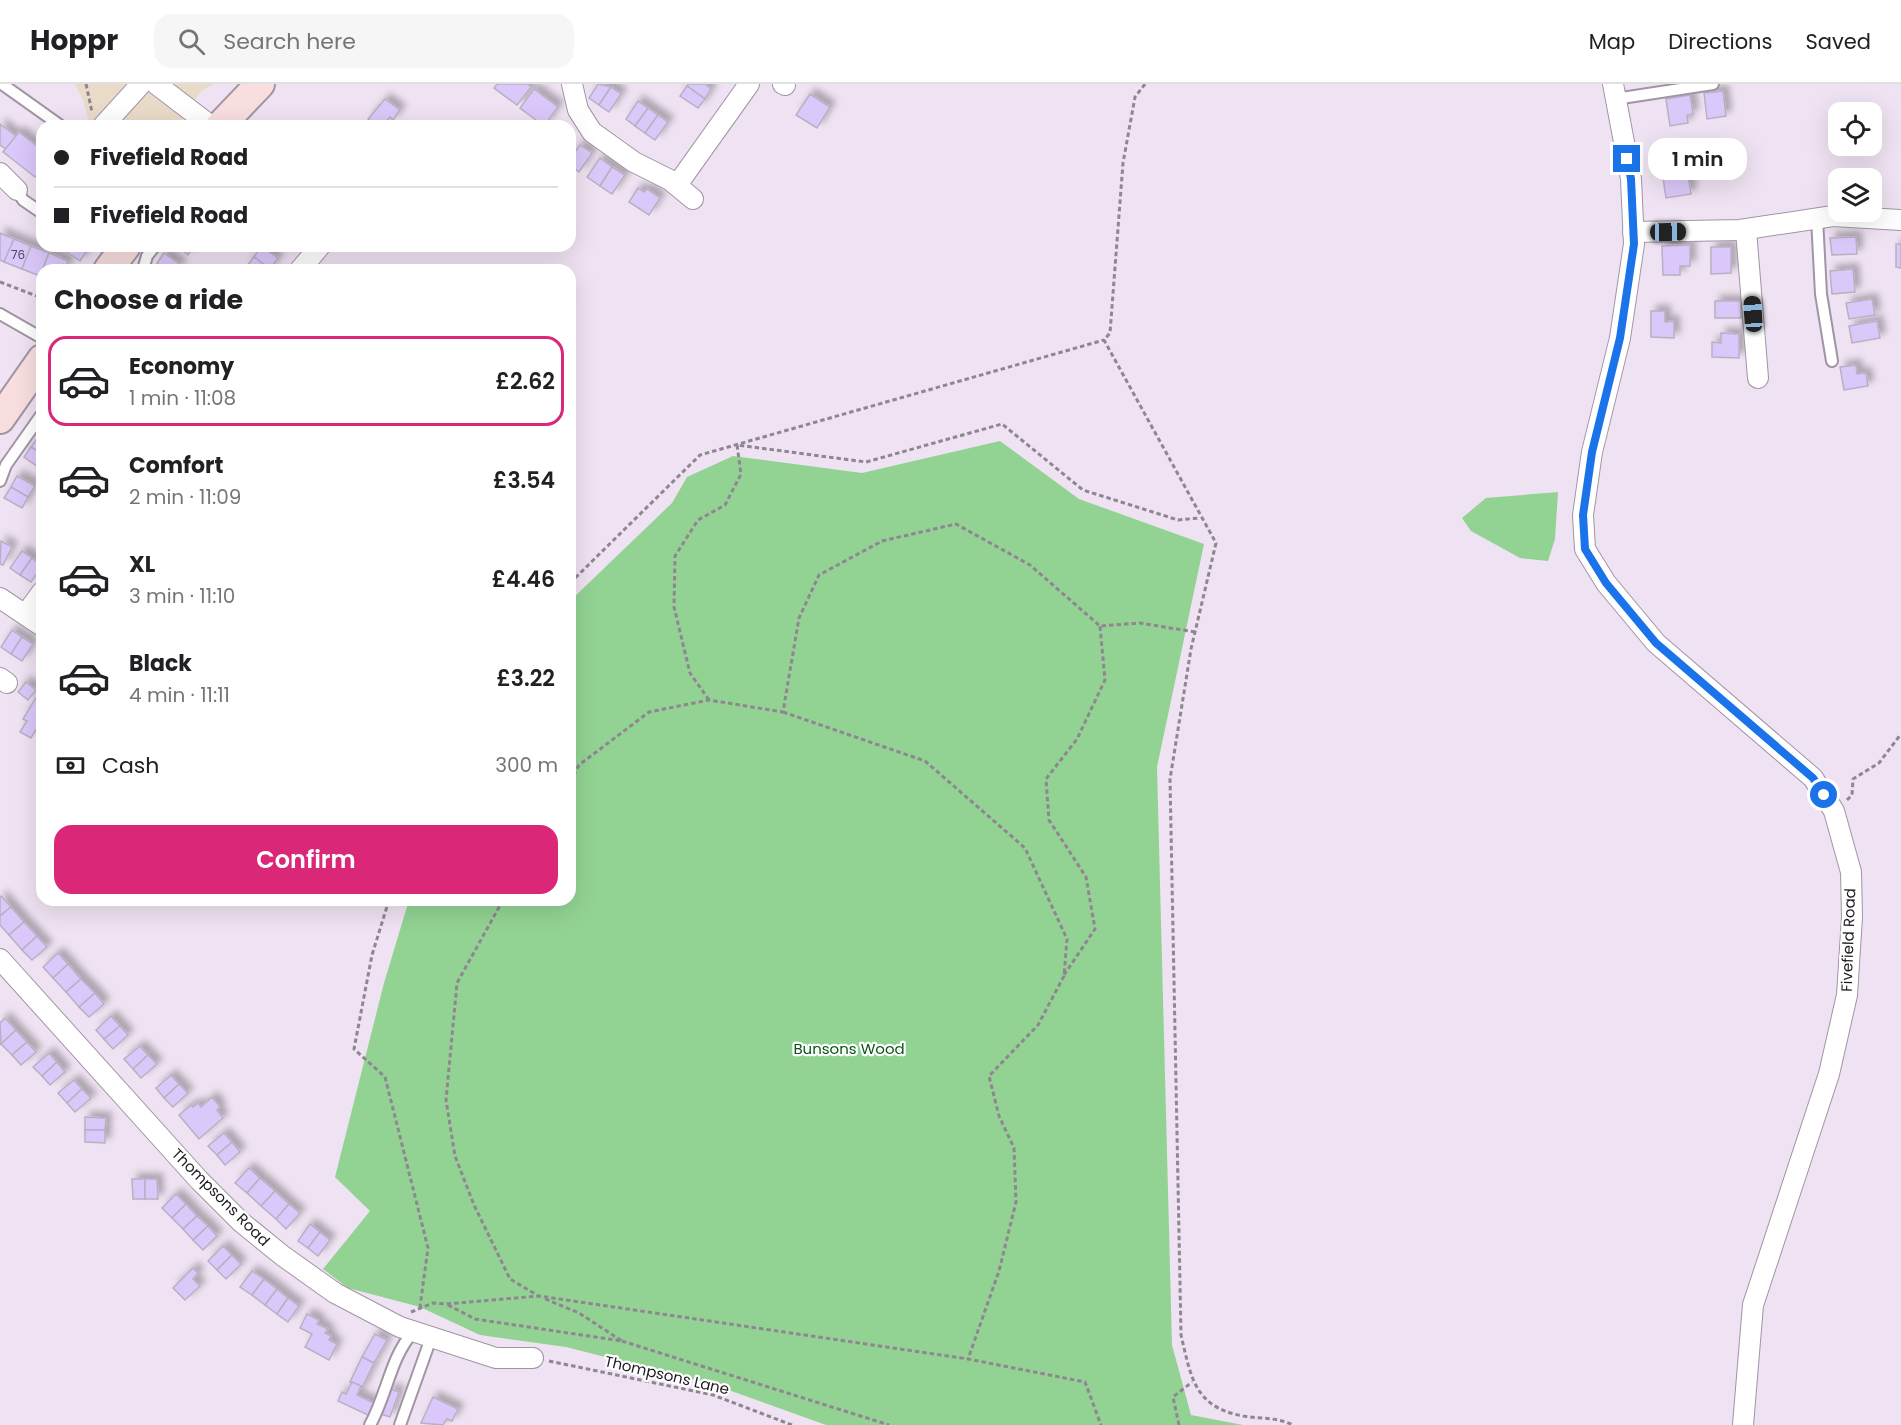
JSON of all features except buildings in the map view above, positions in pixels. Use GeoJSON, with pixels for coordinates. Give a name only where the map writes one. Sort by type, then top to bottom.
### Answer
{"type":"FeatureCollection","features":[{"type":"Feature","properties":{"kind":"street"},"geometry":{"type":"LineString","coordinates":[[103,120],[141,84]]}},
{"type":"Feature","properties":{"kind":"street"},"geometry":{"type":"LineString","coordinates":[[156,84],[203,120]]}},
{"type":"Feature","properties":{"kind":"street"},"geometry":{"type":"LineString","coordinates":[[226,120],[260,84]]}},
{"type":"Feature","properties":{"kind":"street"},"geometry":{"type":"LineString","coordinates":[[572,84],[578,110],[592,132],[634,162],[677,185],[693,199]]}},
{"type":"Feature","properties":{"kind":"street"},"geometry":{"type":"LineString","coordinates":[[677,185],[749,84]]}},
{"type":"Feature","properties":{"kind":"street","name":"Fivefield Road"},"geometry":{"type":"LineString","coordinates":[[1614,92],[1631,179],[1633,232],[1620,338],[1592,452],[1583,515],[1585,549],[1606,583],[1656,643],[1813,778],[1834,811],[1851,872],[1852,917],[1847,995],[1829,1074],[1753,1305],[1743,1425]]}},
{"type":"Feature","properties":{"kind":"street"},"geometry":{"type":"LineString","coordinates":[[0,173],[17,190]]}},
{"type":"Feature","properties":{"kind":"street"},"geometry":{"type":"LineString","coordinates":[[1633,232],[1746,230],[1833,216],[1901,220]]}},
{"type":"Feature","properties":{"kind":"street"},"geometry":{"type":"LineString","coordinates":[[1746,230],[1758,378]]}},
{"type":"Feature","properties":{"kind":"street"},"geometry":{"type":"LineString","coordinates":[[305,264],[315,252]]}},
{"type":"Feature","properties":{"kind":"street"},"geometry":{"type":"LineString","coordinates":[[0,419],[36,368]]}},
{"type":"Feature","properties":{"kind":"street"},"geometry":{"type":"LineString","coordinates":[[2,604],[34,620]]}},
{"type":"Feature","properties":{"kind":"street","name":"Thompsons Road"},"geometry":{"type":"LineString","coordinates":[[0,959],[200,1180],[242,1222],[283,1256],[335,1293],[422,1335],[496,1358],[532,1358]]}},
{"type":"Feature","properties":{"kind":"lane"},"geometry":{"type":"LineString","coordinates":[[2,84],[53,120]]}},
{"type":"Feature","properties":{"kind":"lane"},"geometry":{"type":"LineString","coordinates":[[1614,92],[1713,84]]}},
{"type":"Feature","properties":{"kind":"lane"},"geometry":{"type":"LineString","coordinates":[[17,190],[23,200],[36,209]]}},
{"type":"Feature","properties":{"kind":"lane"},"geometry":{"type":"LineString","coordinates":[[1817,218],[1821,294],[1832,361]]}},
{"type":"Feature","properties":{"kind":"lane"},"geometry":{"type":"LineString","coordinates":[[0,314],[36,335]]}},
{"type":"Feature","properties":{"kind":"lane"},"geometry":{"type":"LineString","coordinates":[[0,481],[6,465],[36,422]]}},
{"type":"Feature","properties":{"kind":"lane"},"geometry":{"type":"LineString","coordinates":[[370,1425],[381,1405],[400,1346],[422,1335]]}},
{"type":"Feature","properties":{"kind":"lane"},"geometry":{"type":"LineString","coordinates":[[400,1425],[422,1335]]}},
{"type":"Feature","properties":{"kind":"path"},"geometry":{"type":"LineString","coordinates":[[86,84],[98,120]]}},
{"type":"Feature","properties":{"kind":"path"},"geometry":{"type":"LineString","coordinates":[[576,577],[700,455],[1104,340],[1110,333],[1123,163],[1136,97],[1146,84]]}},
{"type":"Feature","properties":{"kind":"path"},"geometry":{"type":"LineString","coordinates":[[0,282],[36,296]]}},
{"type":"Feature","properties":{"kind":"path"},"geometry":{"type":"LineString","coordinates":[[1104,340],[1200,518],[1216,543],[1195,632],[1170,779],[1181,1335],[1192,1382],[1212,1406],[1242,1416],[1282,1420],[1293,1425]]}},
{"type":"Feature","properties":{"kind":"path"},"geometry":{"type":"LineString","coordinates":[[737,445],[866,462],[1002,424],[1083,490],[1178,520],[1200,518]]}},
{"type":"Feature","properties":{"kind":"path"},"geometry":{"type":"LineString","coordinates":[[709,700],[690,673],[674,607],[675,556],[698,520],[725,505],[741,474],[737,445]]}},
{"type":"Feature","properties":{"kind":"path"},"geometry":{"type":"LineString","coordinates":[[783,712],[799,618],[819,575],[882,541],[956,524],[1030,565],[1100,626],[1105,680],[1077,739],[1046,779],[1049,820],[1086,877],[1095,929],[1064,976],[1038,1025],[989,1076],[999,1116],[1014,1148],[1016,1202],[999,1271],[968,1359]]}},
{"type":"Feature","properties":{"kind":"path"},"geometry":{"type":"LineString","coordinates":[[1100,626],[1140,623],[1195,632]]}},
{"type":"Feature","properties":{"kind":"path"},"geometry":{"type":"LineString","coordinates":[[576,771],[579,765],[649,712],[709,700],[783,712],[925,761],[1025,848],[1066,939],[1064,976]]}},
{"type":"Feature","properties":{"kind":"path"},"geometry":{"type":"LineString","coordinates":[[1834,811],[1852,795],[1853,779],[1879,763],[1901,734]]}},
{"type":"Feature","properties":{"kind":"path"},"geometry":{"type":"LineString","coordinates":[[387,906],[372,954],[354,1049],[385,1077],[428,1248],[420,1307],[410,1312],[433,1303],[446,1304],[539,1296],[968,1359],[1085,1382],[1101,1425]]}},
{"type":"Feature","properties":{"kind":"path"},"geometry":{"type":"LineString","coordinates":[[499,906],[457,983],[447,1100],[455,1156],[474,1205],[510,1279],[539,1296],[579,1313],[622,1341]]}},
{"type":"Feature","properties":{"kind":"path"},"geometry":{"type":"LineString","coordinates":[[446,1304],[476,1319],[622,1341],[889,1425]]}},
{"type":"Feature","properties":{"kind":"path","name":"Thompsons Lane"},"geometry":{"type":"LineString","coordinates":[[532,1358],[713,1395],[792,1425]]}},
{"type":"Feature","properties":{"kind":"path"},"geometry":{"type":"LineString","coordinates":[[1179,1425],[1173,1397],[1192,1382]]}},
{"type":"Feature","properties":{"kind":"shaded area"},"geometry":{"type":"Polygon","coordinates":[[[75,84],[214,84],[201,91],[181,120],[88,120],[83,100],[75,84]]]}},
{"type":"Feature","properties":{"kind":"green space","name":"Bunsons Wood"},"geometry":{"type":"Polygon","coordinates":[[[1000,441],[1079,499],[1204,544],[1157,767],[1172,1345],[1191,1415],[1243,1425],[826,1425],[712,1384],[566,1347],[480,1335],[420,1307],[348,1288],[323,1269],[370,1211],[335,1177],[384,983],[407,906],[576,906],[576,595],[672,503],[687,477],[733,456],[862,473],[1000,441]]]}},
{"type":"Feature","properties":{"kind":"green space"},"geometry":{"type":"Polygon","coordinates":[[[1558,492],[1555,539],[1548,561],[1520,558],[1471,531],[1462,518],[1486,498],[1558,492]]]}},
{"type":"Feature","properties":{"kind":"route"},"geometry":{"type":"LineString","coordinates":[[1627,159],[1631,179],[1634,244],[1620,338],[1592,452],[1583,515],[1585,549],[1606,583],[1656,643],[1813,778],[1824,795]]}}]}
